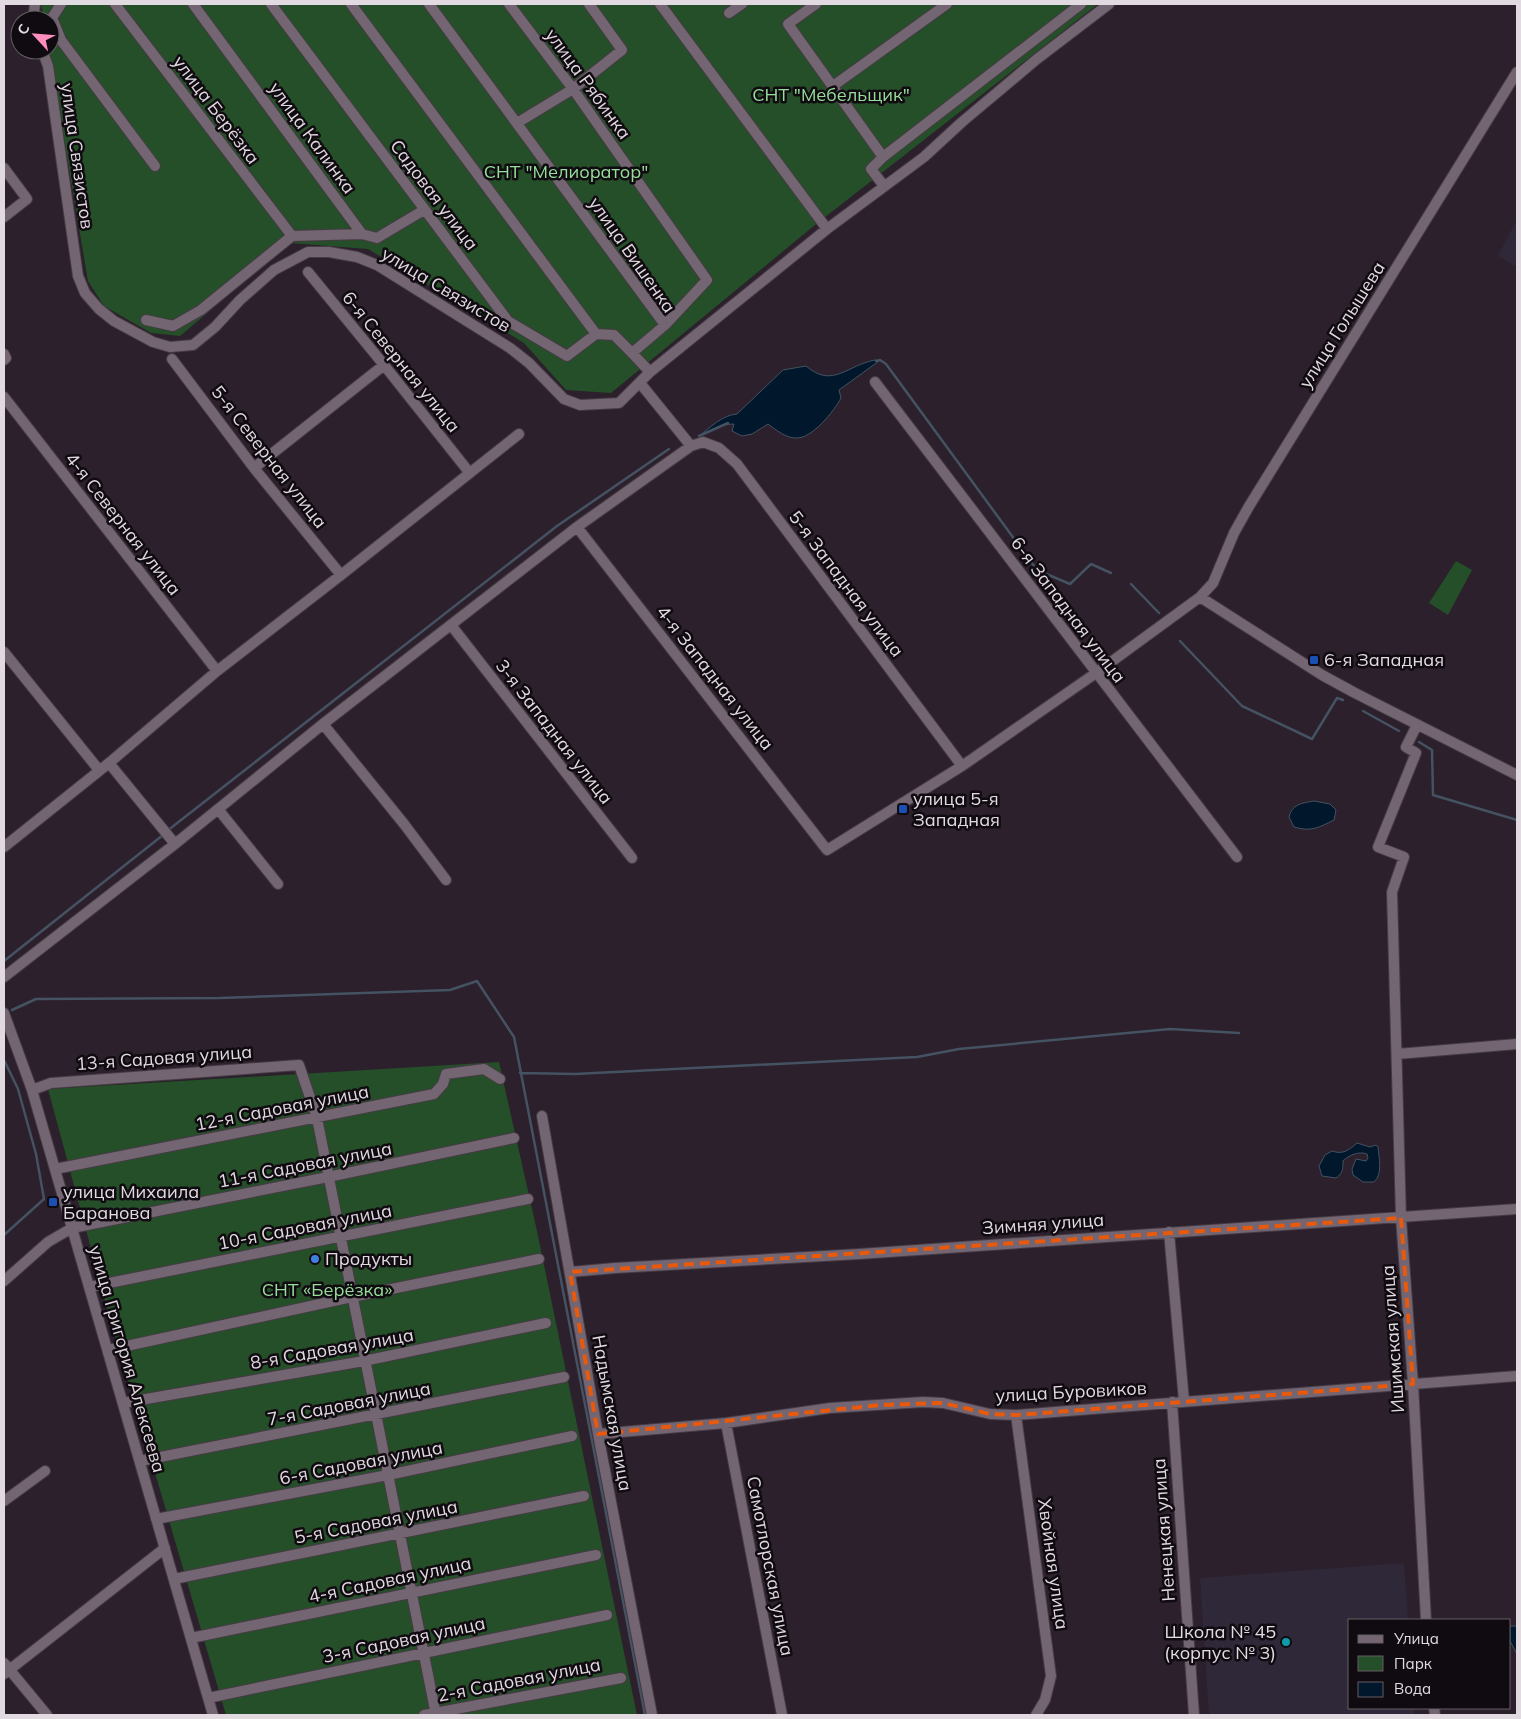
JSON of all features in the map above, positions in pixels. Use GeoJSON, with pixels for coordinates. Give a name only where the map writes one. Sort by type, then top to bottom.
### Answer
{"type":"FeatureCollection","features":[{"type":"Feature","properties":{"kind":"street"},"geometry":{"type":"LineString","coordinates":[[61,4],[52,18],[61,40],[155,166]]}},
{"type":"Feature","properties":{"kind":"street","name":"улица Берёзка"},"geometry":{"type":"LineString","coordinates":[[114,4],[292,236]]}},
{"type":"Feature","properties":{"kind":"street","name":"улица Калинка"},"geometry":{"type":"LineString","coordinates":[[193,4],[362,234]]}},
{"type":"Feature","properties":{"kind":"street","name":"Садовая улица"},"geometry":{"type":"LineString","coordinates":[[271,4],[508,321],[567,356],[596,334]]}},
{"type":"Feature","properties":{"kind":"street"},"geometry":{"type":"LineString","coordinates":[[351,4],[596,334],[614,335],[650,372]]}},
{"type":"Feature","properties":{"kind":"street","name":"улица Вишенка"},"geometry":{"type":"LineString","coordinates":[[429,4],[665,325],[632,353]]}},
{"type":"Feature","properties":{"kind":"street","name":"улица Рябинка"},"geometry":{"type":"LineString","coordinates":[[509,4],[573,89],[707,280],[665,325]]}},
{"type":"Feature","properties":{"kind":"street"},"geometry":{"type":"LineString","coordinates":[[517,123],[573,89],[622,50],[589,4]]}},
{"type":"Feature","properties":{"kind":"street"},"geometry":{"type":"LineString","coordinates":[[660,4],[826,229]]}},
{"type":"Feature","properties":{"kind":"street"},"geometry":{"type":"LineString","coordinates":[[728,13],[742,4]]}},
{"type":"Feature","properties":{"kind":"street"},"geometry":{"type":"LineString","coordinates":[[816,4],[788,24],[883,157]]}},
{"type":"Feature","properties":{"kind":"street"},"geometry":{"type":"LineString","coordinates":[[833,86],[947,4]]}},
{"type":"Feature","properties":{"kind":"street"},"geometry":{"type":"LineString","coordinates":[[884,186],[871,169],[883,157],[1081,4]]}},
{"type":"Feature","properties":{"kind":"street"},"geometry":{"type":"LineString","coordinates":[[4,978],[175,844],[323,724],[577,526],[691,446],[640,383],[650,372],[826,229],[924,157],[962,122],[1109,4]]}},
{"type":"Feature","properties":{"kind":"street","name":"улица Связистов"},"geometry":{"type":"LineString","coordinates":[[46,60],[78,276],[85,293],[99,309],[114,321],[153,342],[170,346],[193,345],[274,270],[308,252],[329,252],[357,258],[381,268],[510,348],[529,363],[564,399],[580,404],[619,403],[640,383]]}},
{"type":"Feature","properties":{"kind":"street","name":"улица Голышева"},"geometry":{"type":"LineString","coordinates":[[827,850],[962,766],[1096,673],[1200,597],[1214,583],[1234,533],[1248,508],[1517,72]]}},
{"type":"Feature","properties":{"kind":"street"},"geometry":{"type":"LineString","coordinates":[[4,168],[27,198],[4,217]]}},
{"type":"Feature","properties":{"kind":"street"},"geometry":{"type":"LineString","coordinates":[[146,320],[173,326],[201,310],[292,236],[362,234],[378,238],[424,210]]}},
{"type":"Feature","properties":{"kind":"street","name":"6-я Северная улица"},"geometry":{"type":"LineString","coordinates":[[308,272],[469,472]]}},
{"type":"Feature","properties":{"kind":"street","name":"5-я Северная улица"},"geometry":{"type":"LineString","coordinates":[[172,359],[254,468],[341,575]]}},
{"type":"Feature","properties":{"kind":"street"},"geometry":{"type":"LineString","coordinates":[[254,468],[384,365]]}},
{"type":"Feature","properties":{"kind":"street","name":"6-я Западная улица"},"geometry":{"type":"LineString","coordinates":[[875,382],[1237,857]]}},
{"type":"Feature","properties":{"kind":"street","name":"4-я Северная улица"},"geometry":{"type":"LineString","coordinates":[[4,397],[217,671]]}},
{"type":"Feature","properties":{"kind":"street"},"geometry":{"type":"LineString","coordinates":[[4,847],[109,763],[217,671],[519,434]]}},
{"type":"Feature","properties":{"kind":"street","name":"5-я Западная улица"},"geometry":{"type":"LineString","coordinates":[[691,446],[702,442],[719,448],[737,464],[962,766]]}},
{"type":"Feature","properties":{"kind":"street","name":"4-я Западная улица"},"geometry":{"type":"LineString","coordinates":[[577,526],[827,850]]}},
{"type":"Feature","properties":{"kind":"street"},"geometry":{"type":"LineString","coordinates":[[1200,597],[1322,675],[1517,775]]}},
{"type":"Feature","properties":{"kind":"street","name":"3-я Западная улица"},"geometry":{"type":"LineString","coordinates":[[451,625],[632,858]]}},
{"type":"Feature","properties":{"kind":"street"},"geometry":{"type":"LineString","coordinates":[[4,652],[99,770]]}},
{"type":"Feature","properties":{"kind":"street"},"geometry":{"type":"LineString","coordinates":[[323,724],[404,824],[446,880]]}},
{"type":"Feature","properties":{"kind":"street","name":"Ишимская улица"},"geometry":{"type":"LineString","coordinates":[[1417,725],[1406,746],[1416,753],[1378,847],[1404,857],[1392,892],[1400,1218],[1413,1384],[1426,1619]]}},
{"type":"Feature","properties":{"kind":"street"},"geometry":{"type":"LineString","coordinates":[[109,763],[175,844]]}},
{"type":"Feature","properties":{"kind":"street"},"geometry":{"type":"LineString","coordinates":[[218,809],[278,884]]}},
{"type":"Feature","properties":{"kind":"street","name":"улица Григория Алексеева"},"geometry":{"type":"LineString","coordinates":[[4,1013],[32,1090],[213,1715]]}},
{"type":"Feature","properties":{"kind":"street"},"geometry":{"type":"LineString","coordinates":[[1397,1054],[1517,1044]]}},
{"type":"Feature","properties":{"kind":"street","name":"13-я Садовая улица"},"geometry":{"type":"LineString","coordinates":[[32,1090],[51,1083],[299,1065],[317,1118]]}},
{"type":"Feature","properties":{"kind":"street","name":"12-я Садовая улица"},"geometry":{"type":"LineString","coordinates":[[55,1169],[434,1094],[443,1084],[446,1074],[484,1069],[500,1079]]}},
{"type":"Feature","properties":{"kind":"street","name":"Надымская улица"},"geometry":{"type":"LineString","coordinates":[[542,1116],[598,1434],[652,1715]]}},
{"type":"Feature","properties":{"kind":"street"},"geometry":{"type":"LineString","coordinates":[[317,1118],[435,1714]]}},
{"type":"Feature","properties":{"kind":"street","name":"11-я Садовая улица"},"geometry":{"type":"LineString","coordinates":[[72,1228],[514,1138]]}},
{"type":"Feature","properties":{"kind":"street","name":"10-я Садовая улица"},"geometry":{"type":"LineString","coordinates":[[89,1287],[528,1199]]}},
{"type":"Feature","properties":{"kind":"street","name":"Зимняя улица"},"geometry":{"type":"LineString","coordinates":[[570,1272],[1517,1209]]}},
{"type":"Feature","properties":{"kind":"street"},"geometry":{"type":"LineString","coordinates":[[4,1281],[48,1242],[72,1228]]}},
{"type":"Feature","properties":{"kind":"street"},"geometry":{"type":"LineString","coordinates":[[1169,1232],[1184,1402]]}},
{"type":"Feature","properties":{"kind":"street"},"geometry":{"type":"LineString","coordinates":[[108,1350],[539,1259]]}},
{"type":"Feature","properties":{"kind":"street","name":"8-я Садовая улица"},"geometry":{"type":"LineString","coordinates":[[123,1403],[364,1361],[546,1323]]}},
{"type":"Feature","properties":{"kind":"street","name":"улица Буровиков"},"geometry":{"type":"LineString","coordinates":[[598,1434],[726,1423],[830,1408],[923,1402],[943,1403],[990,1414],[1016,1415],[1517,1376]]}},
{"type":"Feature","properties":{"kind":"street","name":"7-я Садовая улица"},"geometry":{"type":"LineString","coordinates":[[140,1462],[564,1377]]}},
{"type":"Feature","properties":{"kind":"street","name":"Ненецкая улица"},"geometry":{"type":"LineString","coordinates":[[1172,1402],[1194,1715]]}},
{"type":"Feature","properties":{"kind":"street","name":"Хвойная улица"},"geometry":{"type":"LineString","coordinates":[[1016,1415],[1051,1676],[1045,1700],[1036,1715]]}},
{"type":"Feature","properties":{"kind":"street","name":"Самотлорская улица"},"geometry":{"type":"LineString","coordinates":[[726,1423],[782,1715]]}},
{"type":"Feature","properties":{"kind":"street","name":"6-я Садовая улица"},"geometry":{"type":"LineString","coordinates":[[156,1519],[572,1436]]}},
{"type":"Feature","properties":{"kind":"street"},"geometry":{"type":"LineString","coordinates":[[4,1501],[45,1471]]}},
{"type":"Feature","properties":{"kind":"street","name":"5-я Садовая улица"},"geometry":{"type":"LineString","coordinates":[[174,1579],[584,1496]]}},
{"type":"Feature","properties":{"kind":"street"},"geometry":{"type":"LineString","coordinates":[[47,1715],[6,1669],[165,1548]]}},
{"type":"Feature","properties":{"kind":"street","name":"4-я Садовая улица"},"geometry":{"type":"LineString","coordinates":[[191,1638],[596,1555]]}},
{"type":"Feature","properties":{"kind":"street","name":"3-я Садовая улица"},"geometry":{"type":"LineString","coordinates":[[208,1698],[607,1615]]}},
{"type":"Feature","properties":{"kind":"street","name":"2-я Садовая улица"},"geometry":{"type":"LineString","coordinates":[[424,1715],[621,1678]]}},
{"type":"Feature","properties":{"kind":"highlighted area"},"geometry":{"type":"Polygon","coordinates":[[[1401,1218],[1413,1384],[1016,1415],[990,1414],[943,1403],[881,1405],[598,1434],[570,1272],[1401,1218]]]}},
{"type":"Feature","properties":{"kind":"shaded area"},"geometry":{"type":"Polygon","coordinates":[[[1517,219],[1517,267],[1498,256],[1517,219]]]}},
{"type":"Feature","properties":{"kind":"shaded area"},"geometry":{"type":"Polygon","coordinates":[[[1404,1563],[1408,1619],[1348,1619],[1348,1709],[1414,1709],[1414,1715],[1209,1715],[1200,1578],[1404,1563]]]}},
{"type":"Feature","properties":{"kind":"green space","name":"СНТ \"Мелиоратор\""},"geometry":{"type":"Polygon","coordinates":[[[41,4],[1098,4],[815,225],[611,393],[566,390],[524,343],[368,249],[290,243],[180,336],[151,333],[104,306],[88,281],[51,60],[60,60],[60,10],[42,10],[41,4]]]}},
{"type":"Feature","properties":{"kind":"green space"},"geometry":{"type":"Polygon","coordinates":[[[1456,561],[1472,570],[1448,615],[1429,603],[1456,561]]]}},
{"type":"Feature","properties":{"kind":"green space","name":"СНТ «Берёзка»"},"geometry":{"type":"Polygon","coordinates":[[[499,1062],[537,1231],[637,1715],[226,1715],[110,1319],[48,1089],[499,1062]]]}},
{"type":"Feature","properties":{"kind":"water"},"geometry":{"type":"Polygon","coordinates":[[[875,360],[879,361],[839,390],[841,398],[833,410],[809,434],[796,438],[789,437],[768,424],[752,434],[742,436],[732,431],[734,424],[729,424],[699,436],[721,419],[737,414],[783,370],[806,366],[816,373],[832,376],[875,360]]]}},
{"type":"Feature","properties":{"kind":"water"},"geometry":{"type":"Polygon","coordinates":[[[1314,801],[1330,804],[1336,810],[1334,820],[1314,828],[1294,827],[1289,817],[1292,809],[1314,801]]]}},
{"type":"Feature","properties":{"kind":"water"},"geometry":{"type":"Polygon","coordinates":[[[1357,1143],[1370,1147],[1376,1145],[1378,1147],[1379,1175],[1374,1182],[1363,1182],[1353,1175],[1352,1169],[1356,1159],[1366,1161],[1368,1158],[1367,1154],[1364,1153],[1354,1154],[1343,1161],[1342,1171],[1336,1178],[1322,1176],[1319,1166],[1325,1155],[1332,1151],[1346,1151],[1357,1143]]]}},
{"type":"Feature","properties":{"kind":"water"},"geometry":{"type":"Polygon","coordinates":[[[1511,1626],[1517,1626],[1517,1654],[1511,1643],[1511,1626]]]}},
{"type":"Feature","properties":{"kind":"waterway"},"geometry":{"type":"LineString","coordinates":[[876,361],[880,360],[886,364],[1037,570],[1070,584],[1091,564],[1111,573]]}},
{"type":"Feature","properties":{"kind":"waterway"},"geometry":{"type":"LineString","coordinates":[[699,436],[728,423]]}},
{"type":"Feature","properties":{"kind":"waterway"},"geometry":{"type":"LineString","coordinates":[[167,831],[557,526],[669,449]]}},
{"type":"Feature","properties":{"kind":"waterway"},"geometry":{"type":"LineString","coordinates":[[1131,584],[1159,613]]}},
{"type":"Feature","properties":{"kind":"waterway"},"geometry":{"type":"LineString","coordinates":[[1180,641],[1242,706],[1312,739],[1337,698],[1343,700]]}},
{"type":"Feature","properties":{"kind":"waterway"},"geometry":{"type":"LineString","coordinates":[[1363,711],[1399,731]]}},
{"type":"Feature","properties":{"kind":"waterway"},"geometry":{"type":"LineString","coordinates":[[1419,742],[1432,750],[1433,795],[1517,820]]}},
{"type":"Feature","properties":{"kind":"waterway"},"geometry":{"type":"LineString","coordinates":[[4,961],[163,835]]}},
{"type":"Feature","properties":{"kind":"waterway"},"geometry":{"type":"LineString","coordinates":[[12,1010],[36,999],[220,998],[450,990],[477,981],[514,1037],[645,1715]]}},
{"type":"Feature","properties":{"kind":"waterway"},"geometry":{"type":"LineString","coordinates":[[520,1073],[575,1074],[917,1057],[959,1049],[1170,1029],[1239,1033]]}},
{"type":"Feature","properties":{"kind":"waterway"},"geometry":{"type":"LineString","coordinates":[[4,1060],[18,1089],[36,1154],[44,1199],[4,1235]]}},
{"type":"Feature","properties":{"kind":"place","name":"6-я Западная"},"geometry":{"type":"Point","coordinates":[1314,660]}},
{"type":"Feature","properties":{"kind":"place","name":"улица 5-я Западная"},"geometry":{"type":"Point","coordinates":[903,809]}},
{"type":"Feature","properties":{"kind":"place","name":"улица Михаила Баранова"},"geometry":{"type":"Point","coordinates":[53,1202]}},
{"type":"Feature","properties":{"kind":"place","name":"Продукты"},"geometry":{"type":"Point","coordinates":[315,1259]}},
{"type":"Feature","properties":{"kind":"place","name":"Школа № 45 (корпус № 3)"},"geometry":{"type":"Point","coordinates":[1286,1642]}},
{"type":"Feature","properties":{"kind":"park label","name":"СНТ \"Мебельщик\""},"geometry":{"type":"Point","coordinates":[831,95]}}]}
